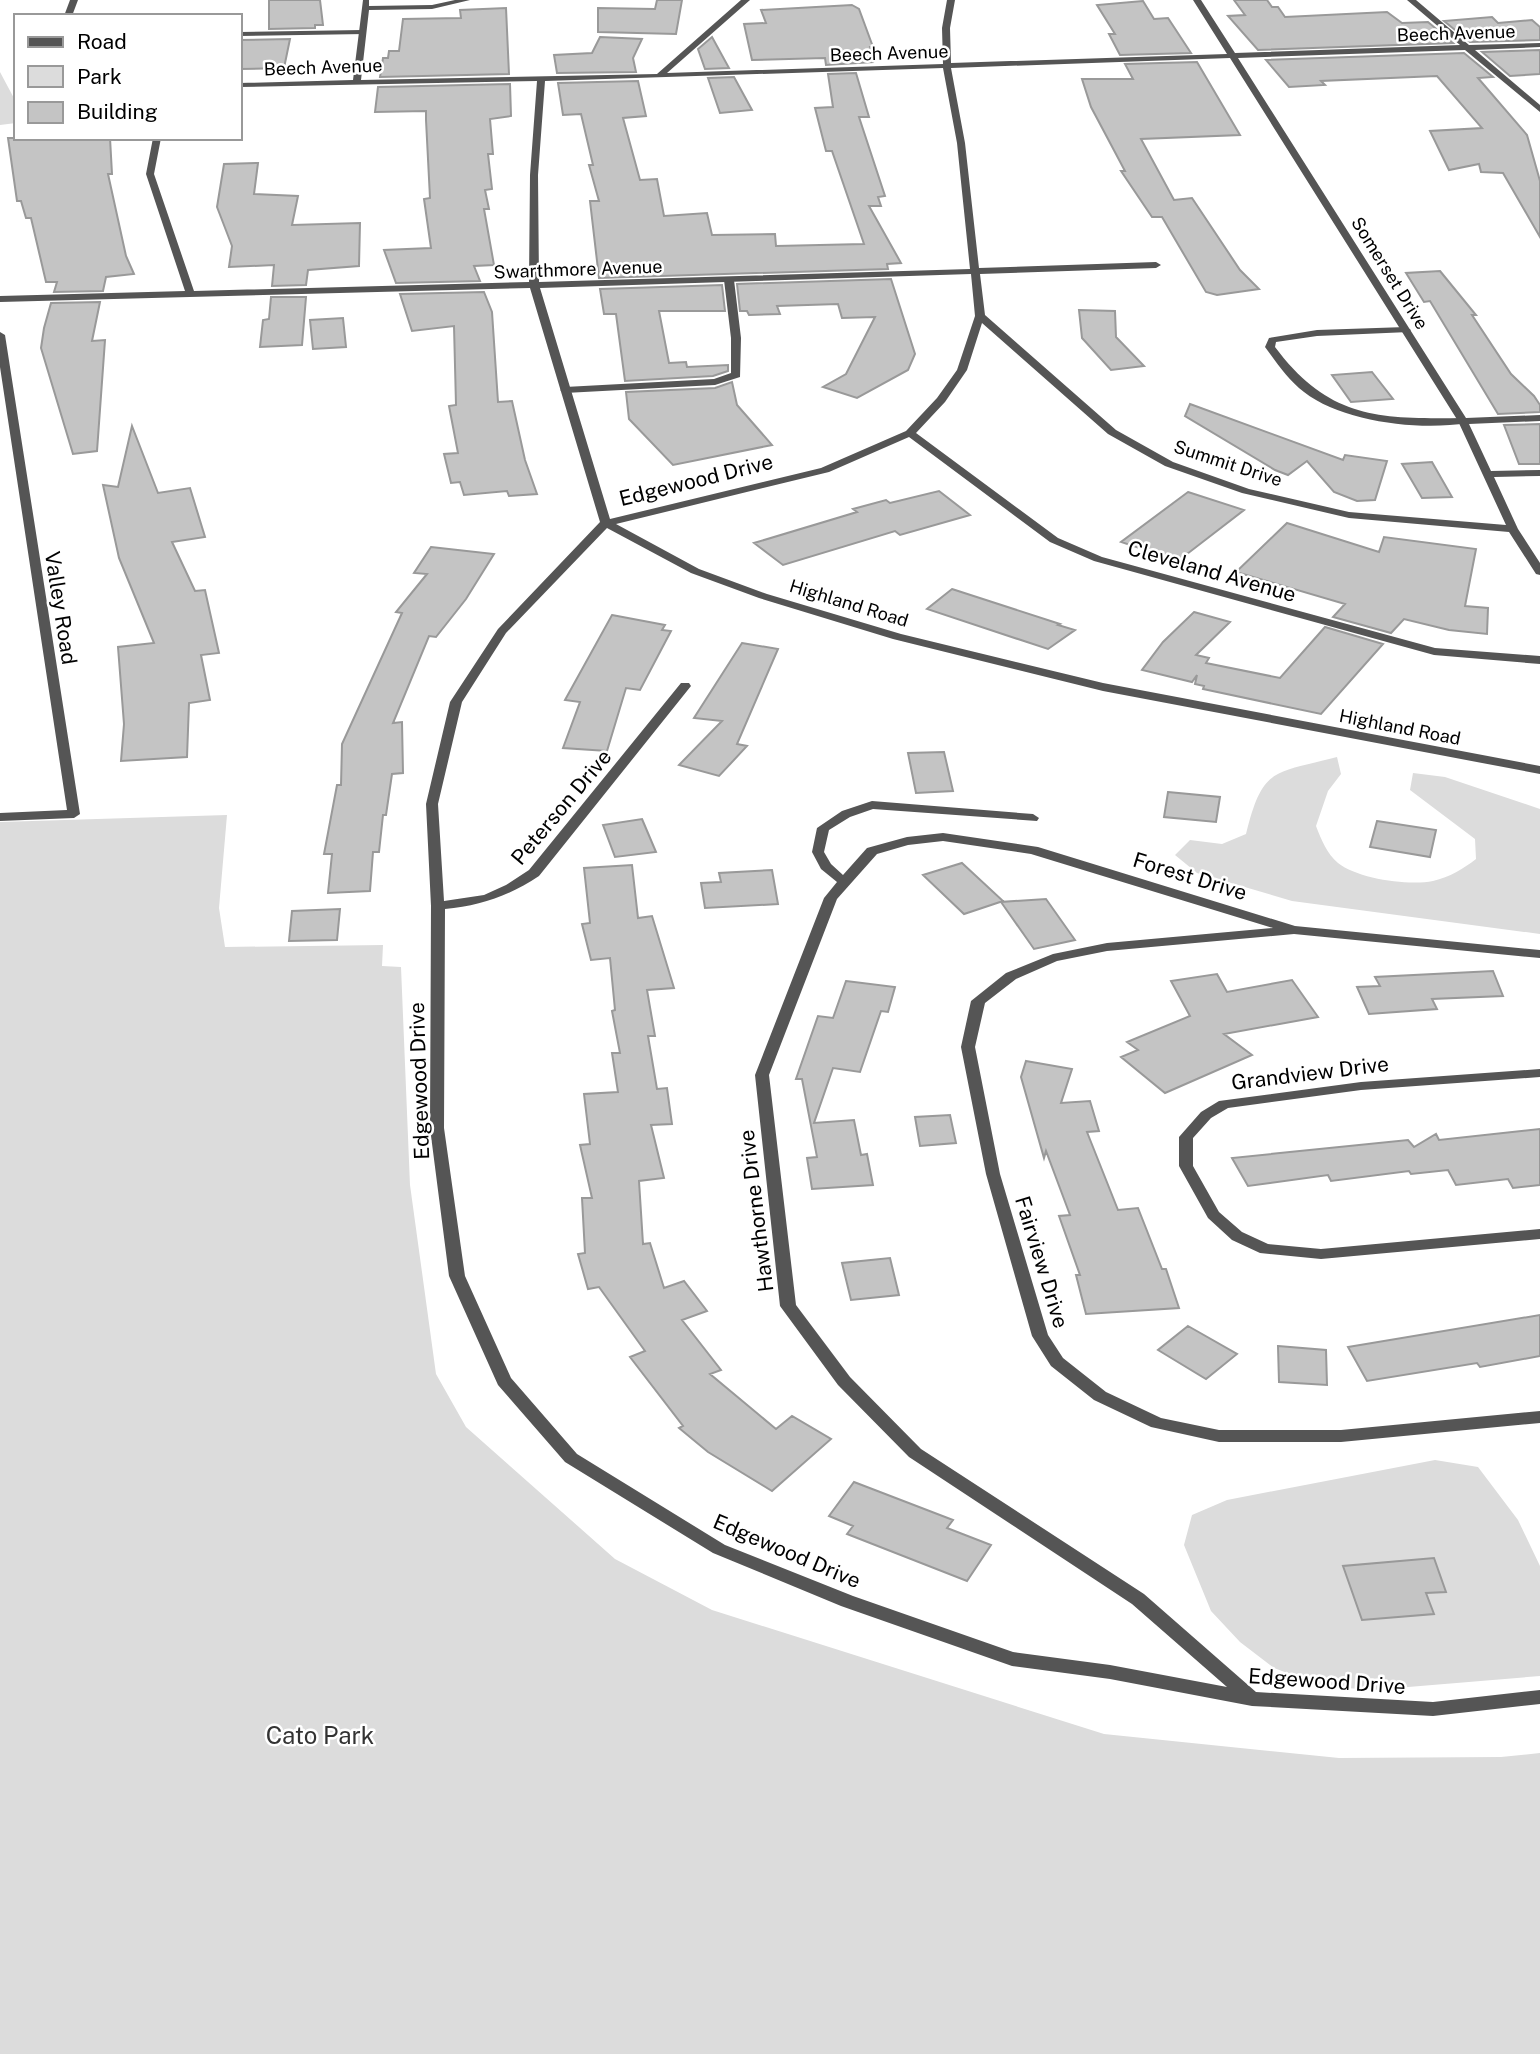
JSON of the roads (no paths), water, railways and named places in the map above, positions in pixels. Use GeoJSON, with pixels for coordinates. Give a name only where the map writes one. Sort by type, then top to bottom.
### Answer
{"type":"FeatureCollection","features":[{"type":"Feature","properties":{"kind":"street"},"geometry":{"type":"LineString","coordinates":[[357,81],[365,4],[432,7],[466,0]]}},
{"type":"Feature","properties":{"kind":"street"},"geometry":{"type":"LineString","coordinates":[[659,76],[746,0]]}},
{"type":"Feature","properties":{"kind":"street","name":"Edgewood Drive"},"geometry":{"type":"LineString","coordinates":[[951,0],[946,28],[947,67],[961,143],[980,316],[962,370],[941,400],[910,433],[825,470],[606,523],[502,631],[456,702],[432,804],[438,906],[437,1128],[457,1276],[504,1381],[571,1458],[719,1549],[872,1610],[1012,1659],[1110,1672],[1252,1699],[1433,1709],[1540,1697]]}},
{"type":"Feature","properties":{"kind":"street","name":"Somerset Drive"},"geometry":{"type":"LineString","coordinates":[[1197,0],[1463,421],[1513,529],[1540,572]]}},
{"type":"Feature","properties":{"kind":"street"},"geometry":{"type":"LineString","coordinates":[[1411,0],[1540,109]]}},
{"type":"Feature","properties":{"kind":"street"},"geometry":{"type":"LineString","coordinates":[[242,34],[362,32]]}},
{"type":"Feature","properties":{"kind":"street","name":"Beech Avenue"},"geometry":{"type":"LineString","coordinates":[[242,85],[659,76],[1235,58],[1540,45]]}},
{"type":"Feature","properties":{"kind":"street"},"geometry":{"type":"LineString","coordinates":[[541,79],[534,174],[534,285],[606,523]]}},
{"type":"Feature","properties":{"kind":"street"},"geometry":{"type":"LineString","coordinates":[[157,140],[150,174],[191,295]]}},
{"type":"Feature","properties":{"kind":"street","name":"Swarthmore Avenue"},"geometry":{"type":"LineString","coordinates":[[0,299],[729,280],[1156,265]]}},
{"type":"Feature","properties":{"kind":"street"},"geometry":{"type":"LineString","coordinates":[[565,390],[715,382],[736,375],[736,338],[729,280]]}},
{"type":"Feature","properties":{"kind":"street","name":"Summit Drive"},"geometry":{"type":"LineString","coordinates":[[980,316],[1112,432],[1169,464],[1246,491],[1349,515],[1513,529]]}},
{"type":"Feature","properties":{"kind":"street"},"geometry":{"type":"LineString","coordinates":[[1406,330],[1317,333],[1272,340],[1270,347],[1285,371],[1322,401],[1341,408],[1395,422],[1540,418]]}},
{"type":"Feature","properties":{"kind":"street","name":"Valley Road"},"geometry":{"type":"LineString","coordinates":[[0,335],[74,814],[0,817]]}},
{"type":"Feature","properties":{"kind":"street","name":"Cleveland Avenue"},"geometry":{"type":"LineString","coordinates":[[910,433],[1054,540],[1098,559],[1434,651],[1540,660]]}},
{"type":"Feature","properties":{"kind":"street"},"geometry":{"type":"LineString","coordinates":[[1486,474],[1540,473]]}},
{"type":"Feature","properties":{"kind":"street","name":"Highland Road"},"geometry":{"type":"LineString","coordinates":[[606,523],[695,571],[763,596],[897,637],[1116,690],[1540,770]]}},
{"type":"Feature","properties":{"kind":"street","name":"Peterson Drive"},"geometry":{"type":"LineString","coordinates":[[438,906],[482,903],[515,887],[534,873],[685,686]]}},
{"type":"Feature","properties":{"kind":"street"},"geometry":{"type":"LineString","coordinates":[[844,882],[827,866],[818,852],[822,828],[863,807],[873,805],[1033,818]]}},
{"type":"Feature","properties":{"kind":"street","name":"Forest Drive"},"geometry":{"type":"LineString","coordinates":[[844,882],[872,851],[907,841],[943,837],[1033,850],[1294,930],[1540,954]]}},
{"type":"Feature","properties":{"kind":"street","name":"Hawthorne Drive"},"geometry":{"type":"LineString","coordinates":[[844,882],[831,898],[762,1075],[788,1306],[845,1381],[915,1453],[1138,1599],[1252,1699]]}},
{"type":"Feature","properties":{"kind":"street","name":"Fairview Drive"},"geometry":{"type":"LineString","coordinates":[[1294,930],[1107,947],[1053,958],[1011,976],[978,1001],[968,1046],[993,1174],[1040,1336],[1057,1362],[1100,1396],[1157,1423],[1219,1436],[1341,1436],[1540,1417]]}},
{"type":"Feature","properties":{"kind":"street","name":"Grandview Drive"},"geometry":{"type":"LineString","coordinates":[[1540,1073],[1362,1086],[1224,1104],[1206,1115],[1186,1137],[1186,1166],[1213,1214],[1237,1236],[1265,1250],[1321,1254],[1540,1234]]}},
{"type":"Feature","properties":{"kind":"park label","name":"Cato Park"},"geometry":{"type":"Point","coordinates":[320,1735]}}]}
